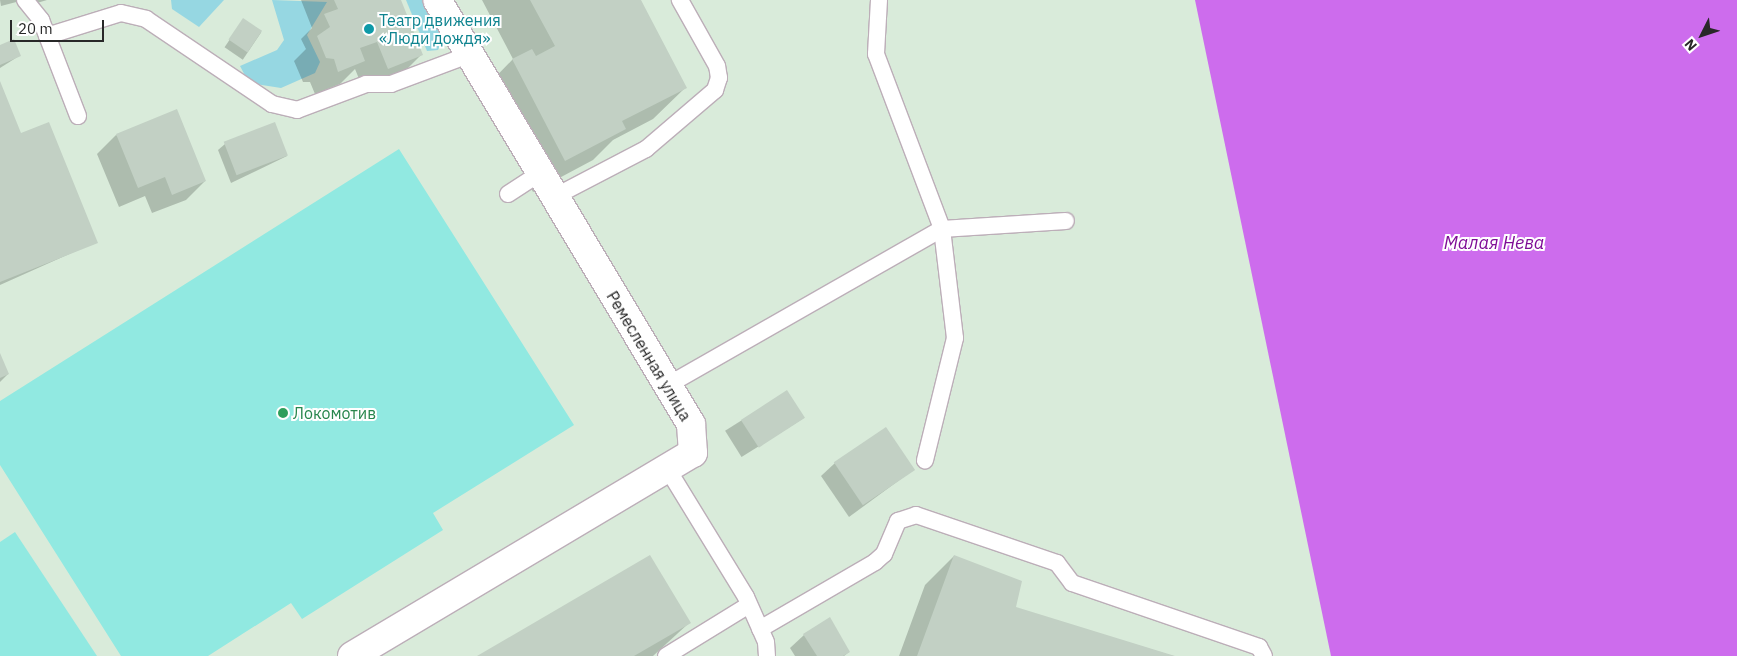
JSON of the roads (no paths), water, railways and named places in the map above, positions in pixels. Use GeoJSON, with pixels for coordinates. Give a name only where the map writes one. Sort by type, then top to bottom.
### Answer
{"type":"FeatureCollection","features":[{"type":"Feature","properties":{"kind":"street","name":"Ремесленная улица"},"geometry":{"type":"LineString","coordinates":[[352,656],[692,453],[691,424],[468,55],[437,0]]}},
{"type":"Feature","properties":{"kind":"lane"},"geometry":{"type":"LineString","coordinates":[[25,0],[47,36],[78,116]]}},
{"type":"Feature","properties":{"kind":"lane"},"geometry":{"type":"LineString","coordinates":[[554,197],[646,149],[715,90],[720,78],[717,66],[680,0]]}},
{"type":"Feature","properties":{"kind":"lane"},"geometry":{"type":"LineString","coordinates":[[879,0],[876,54],[942,229],[956,338],[925,460]]}},
{"type":"Feature","properties":{"kind":"lane"},"geometry":{"type":"LineString","coordinates":[[47,36],[121,13],[146,19],[272,104],[297,110],[366,84],[391,84],[468,55]]}},
{"type":"Feature","properties":{"kind":"lane"},"geometry":{"type":"LineString","coordinates":[[508,194],[540,173]]}},
{"type":"Feature","properties":{"kind":"lane"},"geometry":{"type":"LineString","coordinates":[[668,384],[942,229],[1066,221]]}},
{"type":"Feature","properties":{"kind":"lane"},"geometry":{"type":"LineString","coordinates":[[668,468],[749,605],[760,629],[768,656]]}},
{"type":"Feature","properties":{"kind":"lane"},"geometry":{"type":"LineString","coordinates":[[760,629],[875,562],[884,554],[898,521],[916,515],[1057,563],[1072,583],[1258,647],[1264,656]]}},
{"type":"Feature","properties":{"kind":"lane"},"geometry":{"type":"LineString","coordinates":[[666,656],[749,605]]}},
{"type":"Feature","properties":{"kind":"water","name":"Малая Нева"},"geometry":{"type":"Polygon","coordinates":[[[1195,0],[1737,0],[1737,656],[1331,656],[1195,0]]]}},
{"type":"Feature","properties":{"kind":"place","name":"Театр движения «Люди дождя»"},"geometry":{"type":"Point","coordinates":[369,29]}},
{"type":"Feature","properties":{"kind":"place","name":"Локомотив"},"geometry":{"type":"Point","coordinates":[283,413]}}]}
